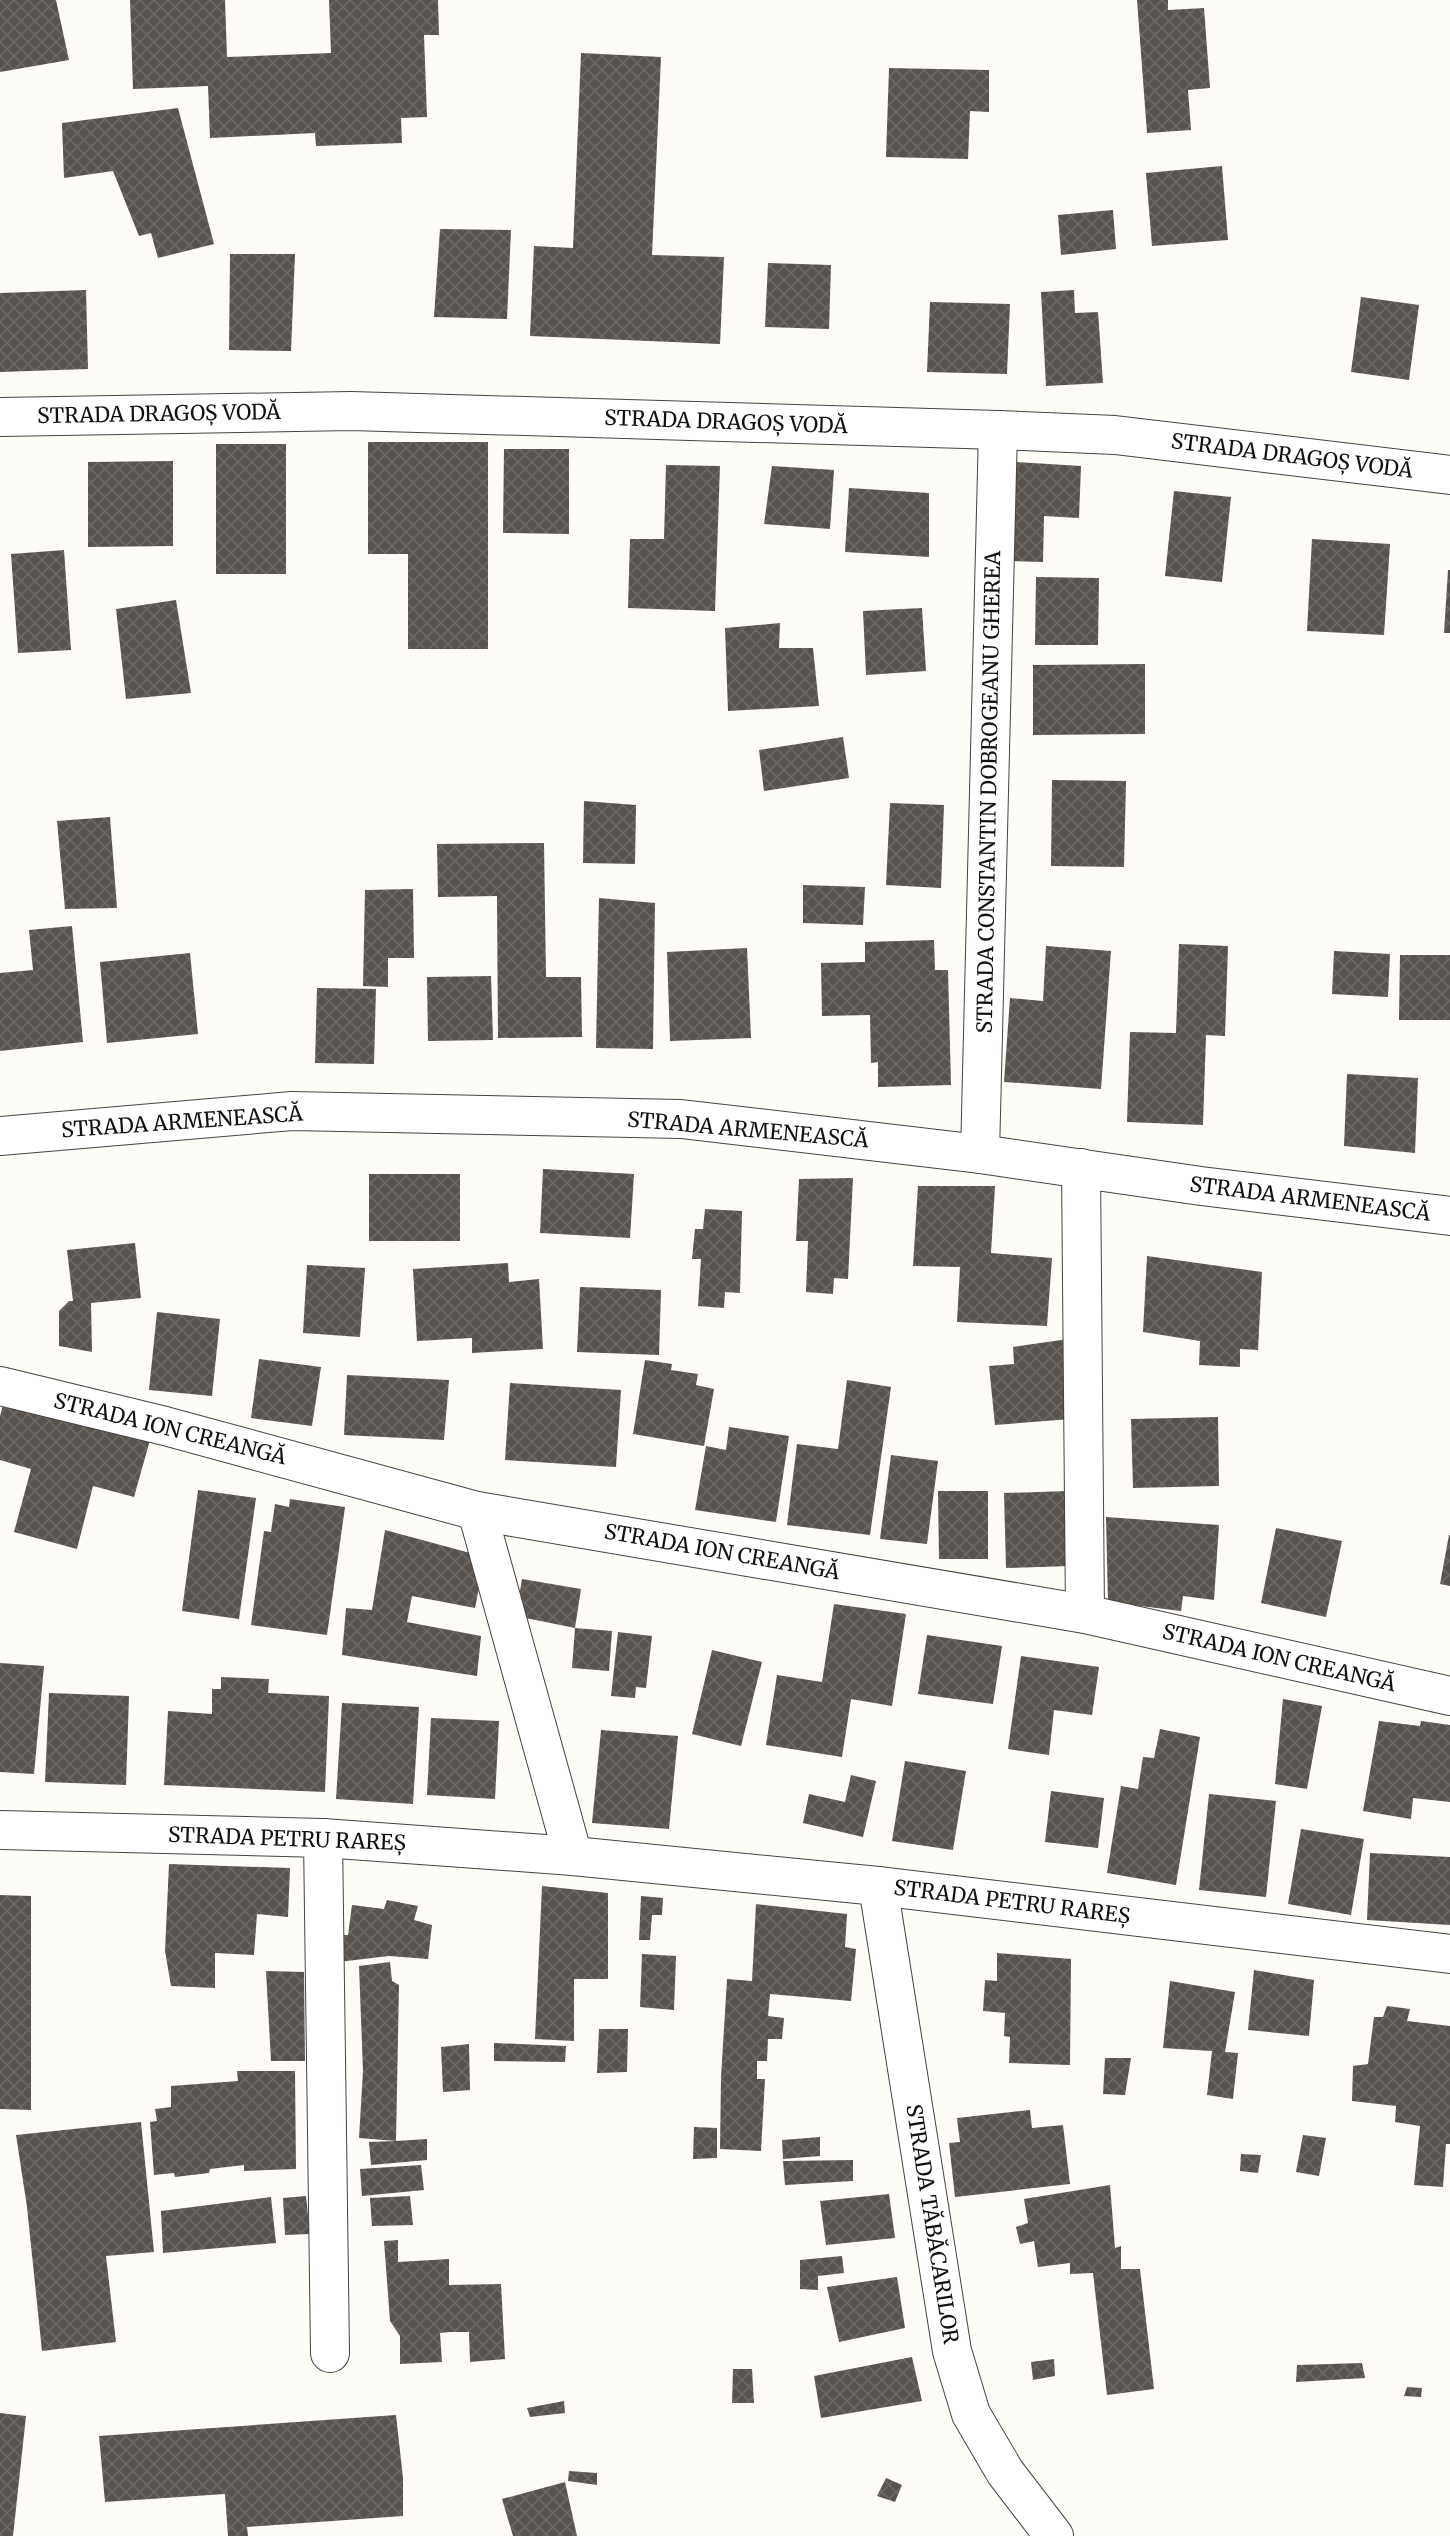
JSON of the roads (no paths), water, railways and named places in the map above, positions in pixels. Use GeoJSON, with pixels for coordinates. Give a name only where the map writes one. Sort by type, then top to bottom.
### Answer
{"type":"FeatureCollection","features":[{"type":"Feature","properties":{"kind":"street","name":"STRADA DRAGOȘ VODĂ"},"geometry":{"type":"LineString","coordinates":[[0,417],[351,411],[998,430],[1115,435],[1450,475]]}},
{"type":"Feature","properties":{"kind":"street","name":"STRADA CONSTANTIN DOBROGEANU GHEREA"},"geometry":{"type":"LineString","coordinates":[[980,1154],[998,430]]}},
{"type":"Feature","properties":{"kind":"street","name":"STRADA ARMENEASCĂ"},"geometry":{"type":"LineString","coordinates":[[0,1136],[292,1111],[681,1119],[980,1154],[1201,1186],[1450,1216]]}},
{"type":"Feature","properties":{"kind":"street"},"geometry":{"type":"LineString","coordinates":[[1081,1168],[1085,1614]]}},
{"type":"Feature","properties":{"kind":"street","name":"STRADA ION CREANGĂ"},"geometry":{"type":"LineString","coordinates":[[0,1386],[165,1426],[477,1511],[1085,1614],[1450,1696]]}},
{"type":"Feature","properties":{"kind":"street"},"geometry":{"type":"LineString","coordinates":[[477,1511],[573,1856]]}},
{"type":"Feature","properties":{"kind":"street","name":"STRADA PETRU RAREȘ"},"geometry":{"type":"LineString","coordinates":[[0,1830],[323,1838],[573,1856],[878,1886],[1450,1954]]}},
{"type":"Feature","properties":{"kind":"street"},"geometry":{"type":"LineString","coordinates":[[323,1838],[330,2354]]}},
{"type":"Feature","properties":{"kind":"street","name":"STRADA TĂBĂCARILOR"},"geometry":{"type":"LineString","coordinates":[[878,1886],[952,2351],[971,2414],[1005,2472],[1054,2536]]}}]}
